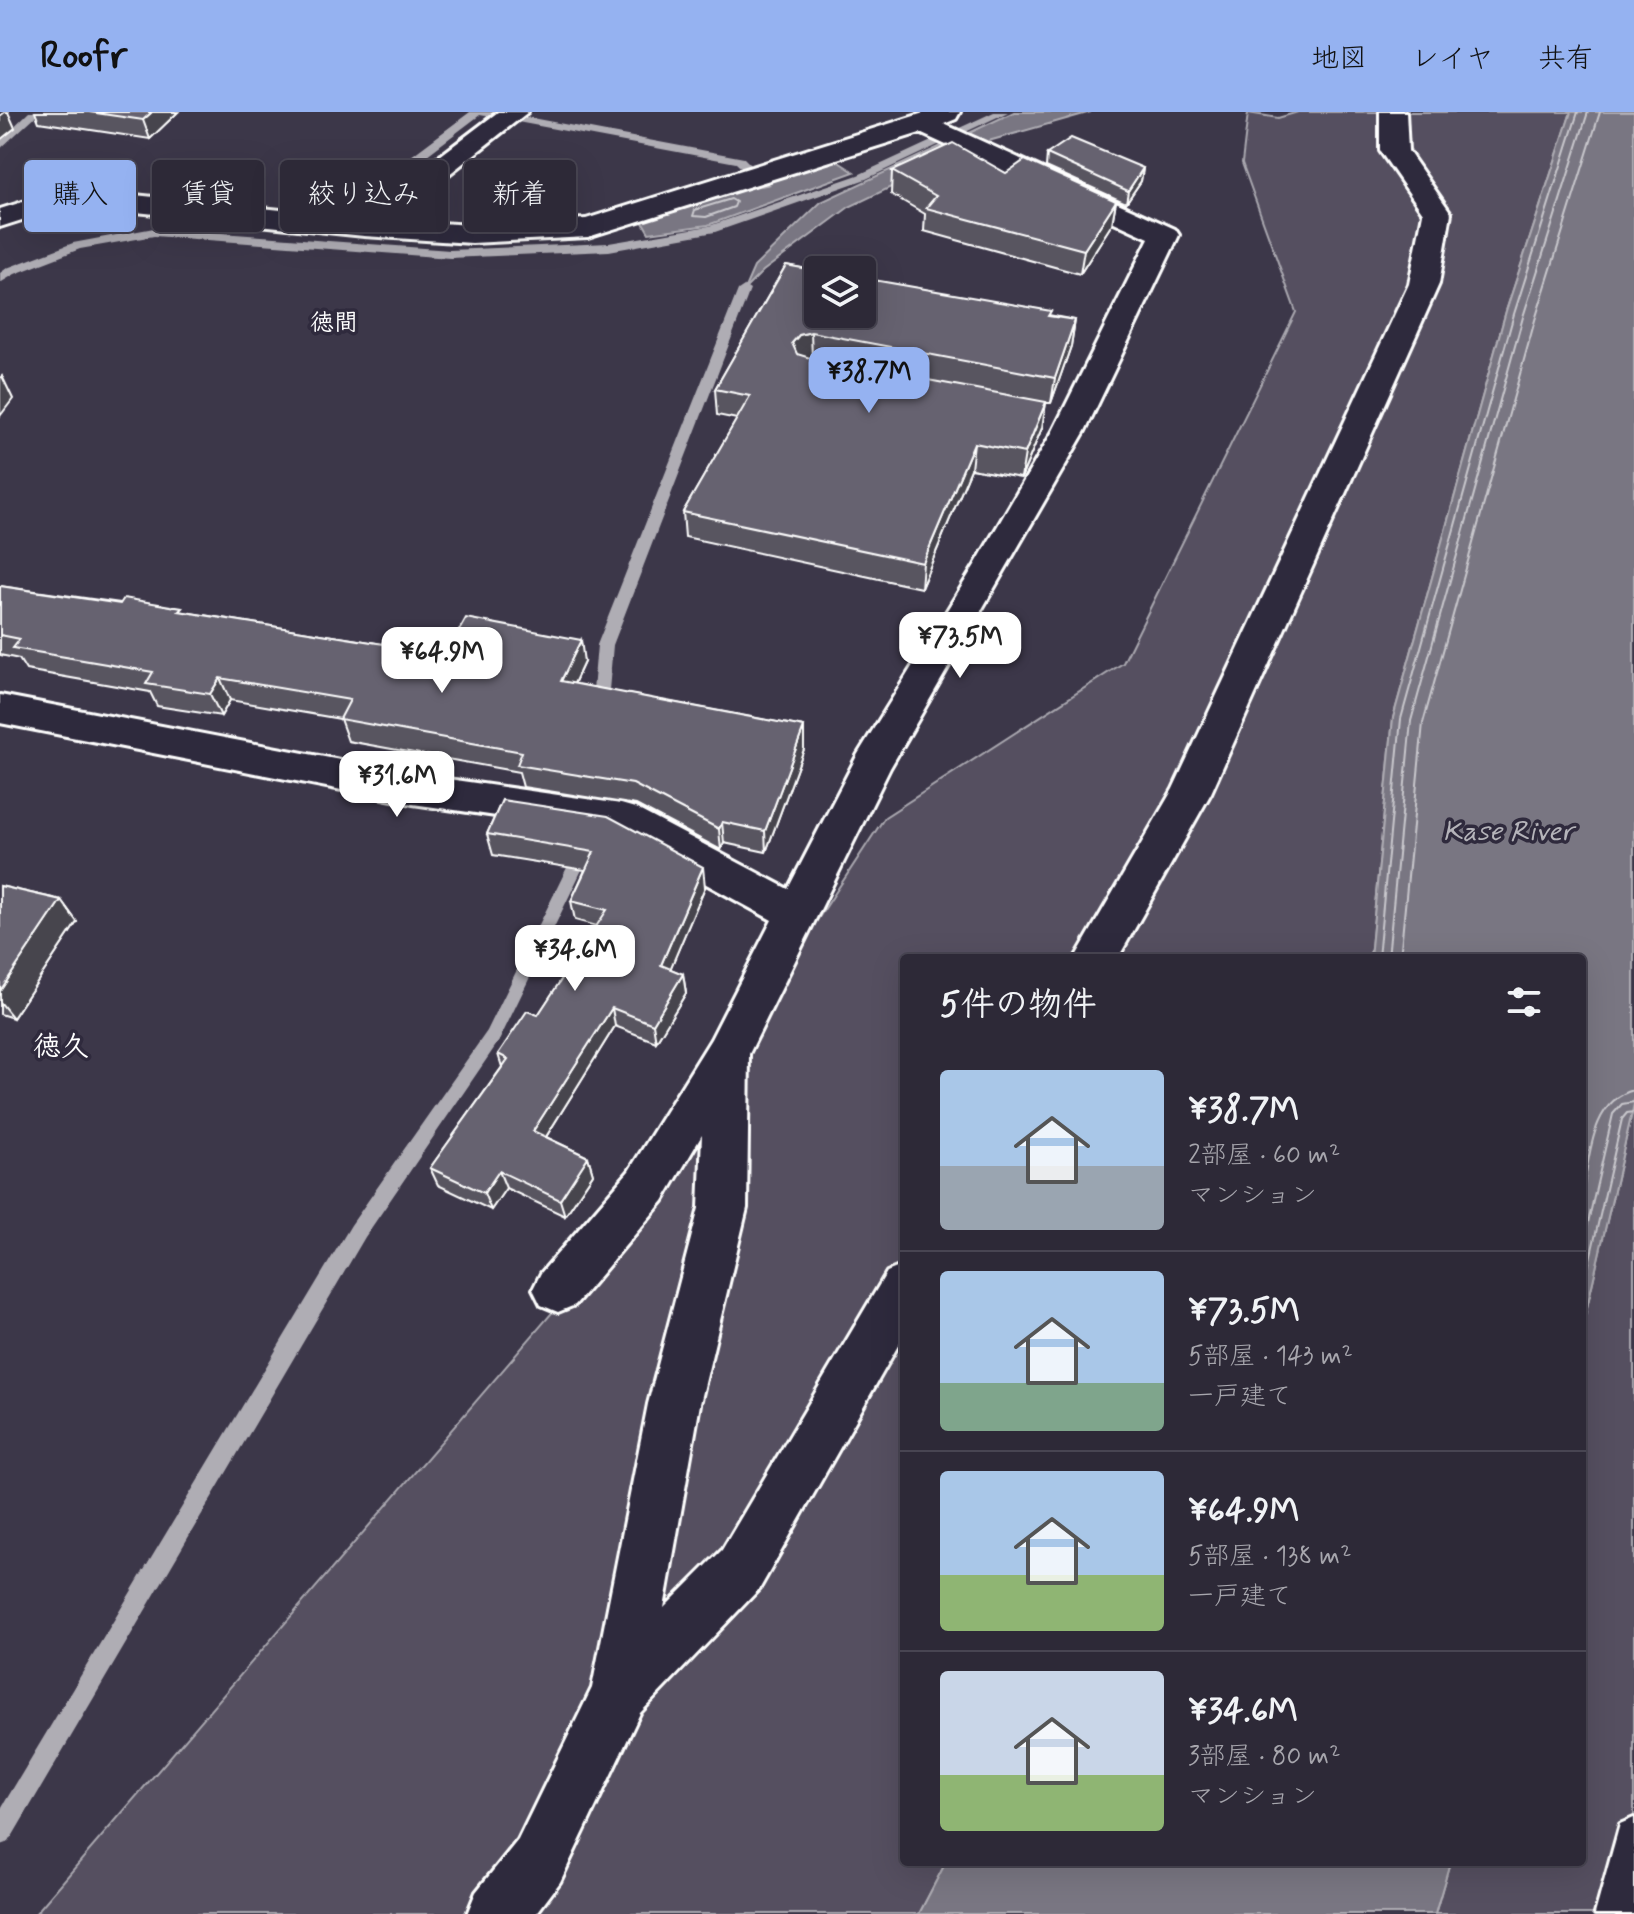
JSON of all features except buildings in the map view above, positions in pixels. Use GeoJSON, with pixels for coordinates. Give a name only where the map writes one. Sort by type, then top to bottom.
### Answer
{"type":"FeatureCollection","features":[{"type":"Feature","properties":{"kind":"street"},"geometry":{"type":"LineString","coordinates":[[1098,954],[1191,793],[1424,284],[1437,213],[1394,151],[1393,112]]}},
{"type":"Feature","properties":{"kind":"street"},"geometry":{"type":"LineString","coordinates":[[448,160],[508,118]]}},
{"type":"Feature","properties":{"kind":"street"},"geometry":{"type":"LineString","coordinates":[[442,232],[472,234],[588,228],[756,175],[938,123],[985,151],[1165,235],[1058,418],[992,566],[872,764],[727,1052],[646,1186],[558,1289]]}},
{"type":"Feature","properties":{"kind":"street"},"geometry":{"type":"LineString","coordinates":[[0,218],[67,196],[280,218]]}},
{"type":"Feature","properties":{"kind":"street"},"geometry":{"type":"LineString","coordinates":[[0,709],[413,789],[621,819],[797,914]]}},
{"type":"Feature","properties":{"kind":"street"},"geometry":{"type":"LineString","coordinates":[[498,1914],[539,1861],[620,1693],[674,1404],[723,1208],[727,1052]]}},
{"type":"Feature","properties":{"kind":"street"},"geometry":{"type":"LineString","coordinates":[[620,1693],[741,1569],[900,1295]]}},
{"type":"Feature","properties":{"kind":"lane"},"geometry":{"type":"LineString","coordinates":[[1616,1914],[1634,1838]]}},
{"type":"Feature","properties":{"kind":"shaded area"},"geometry":{"type":"Polygon","coordinates":[[[1298,112],[1571,112],[1506,311],[1393,718],[1370,954],[900,954],[900,1866],[944,1866],[919,1914],[35,1914],[582,1278],[885,817],[1123,663],[1296,312],[1242,163],[1248,113],[1278,118],[1298,112]]]}},
{"type":"Feature","properties":{"kind":"shaded area"},"geometry":{"type":"Polygon","coordinates":[[[1634,1104],[1634,1914],[1435,1914],[1449,1866],[1586,1866],[1586,1312],[1634,1104]]]}},
{"type":"Feature","properties":{"kind":"water"},"geometry":{"type":"Polygon","coordinates":[[[1014,112],[1091,112],[985,142],[849,207],[763,271],[744,290],[754,267],[821,202],[1014,112]]]}},
{"type":"Feature","properties":{"kind":"water","name":"Kase River"},"geometry":{"type":"Polygon","coordinates":[[[1571,112],[1634,112],[1634,1104],[1586,1312],[1586,954],[1370,954],[1393,718],[1506,311],[1571,112]]]}},
{"type":"Feature","properties":{"kind":"water"},"geometry":{"type":"Polygon","coordinates":[[[834,159],[854,172],[708,225],[649,233],[641,219],[834,159]]]}},
{"type":"Feature","properties":{"kind":"water"},"geometry":{"type":"Polygon","coordinates":[[[944,1866],[1449,1866],[1435,1914],[919,1914],[944,1866]]]}},
{"type":"Feature","properties":{"kind":"waterway"},"geometry":{"type":"LineString","coordinates":[[0,146],[35,112]]}},
{"type":"Feature","properties":{"kind":"waterway"},"geometry":{"type":"LineString","coordinates":[[413,160],[477,112]]}},
{"type":"Feature","properties":{"kind":"waterway"},"geometry":{"type":"LineString","coordinates":[[483,112],[740,160],[765,185]]}},
{"type":"Feature","properties":{"kind":"waterway"},"geometry":{"type":"LineString","coordinates":[[0,279],[11,271],[77,246],[154,232],[450,254],[609,247],[711,229],[862,177],[1003,112]]}},
{"type":"Feature","properties":{"kind":"waterway"},"geometry":{"type":"LineString","coordinates":[[599,713],[605,645],[744,290]]}},
{"type":"Feature","properties":{"kind":"waterway"},"geometry":{"type":"LineString","coordinates":[[0,1833],[358,1231],[493,1036],[585,847]]}},
{"type":"Feature","properties":{"kind":"district","name":"徳間"},"geometry":{"type":"Point","coordinates":[334,322]}},
{"type":"Feature","properties":{"kind":"district","name":"徳久"},"geometry":{"type":"Point","coordinates":[61,1045]}}]}
